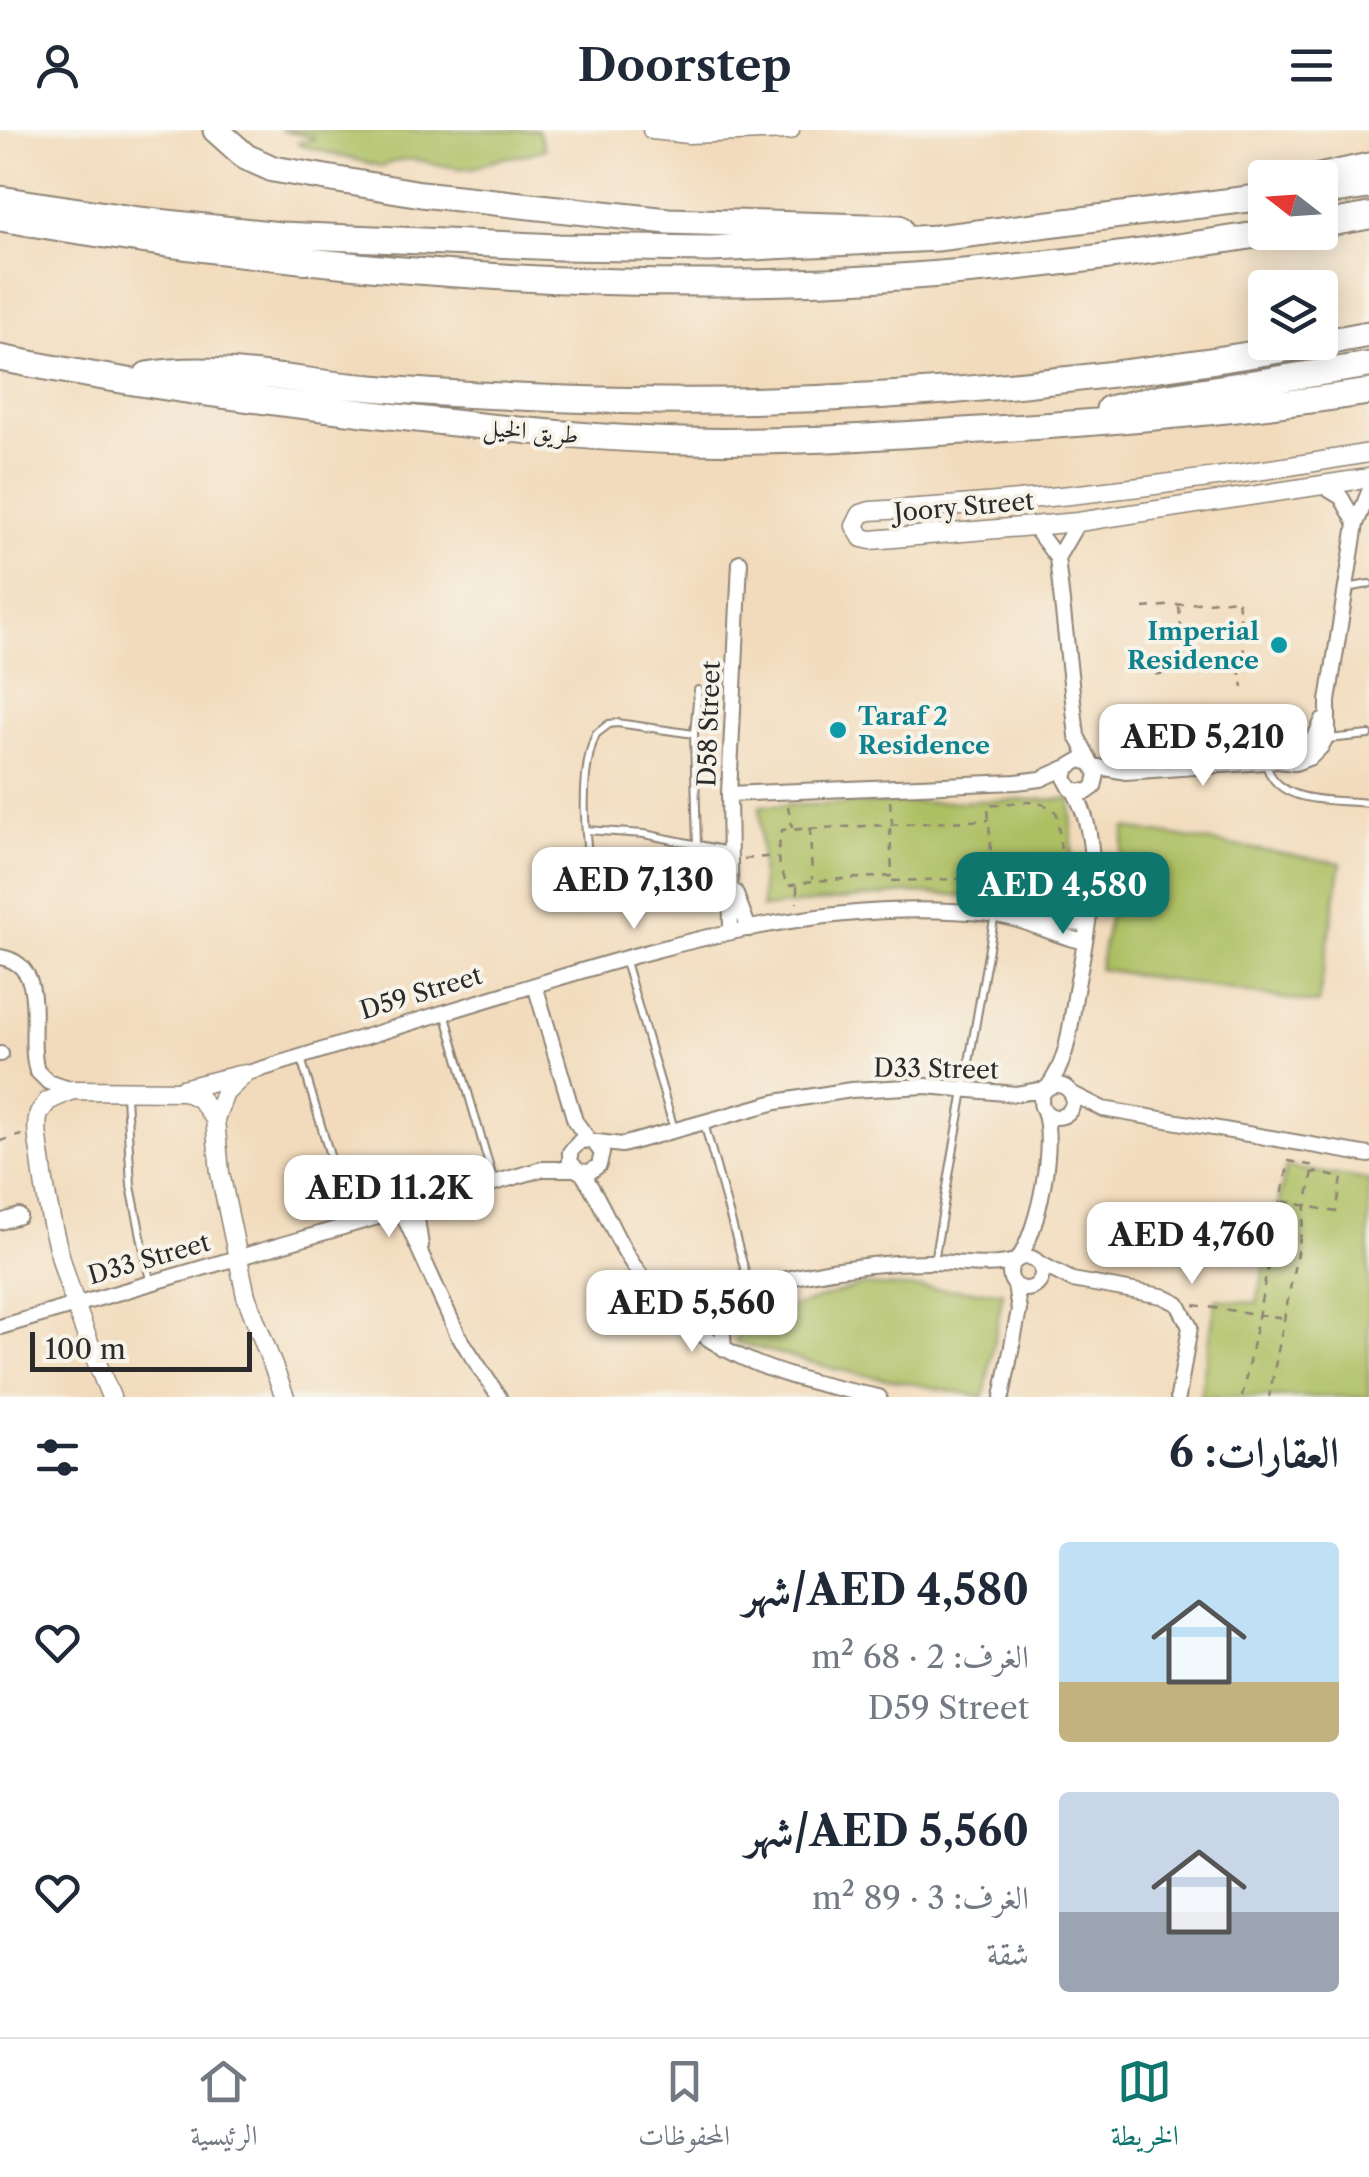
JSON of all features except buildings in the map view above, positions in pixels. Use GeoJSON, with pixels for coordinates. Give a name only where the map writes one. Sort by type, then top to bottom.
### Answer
{"type":"FeatureCollection","features":[{"type":"Feature","properties":{"kind":"highway"},"geometry":{"type":"LineString","coordinates":[[216,130],[246,157],[273,170],[362,185],[599,216],[726,225],[884,226],[937,238]]}},
{"type":"Feature","properties":{"kind":"highway"},"geometry":{"type":"LineString","coordinates":[[1338,173],[1369,166]]}},
{"type":"Feature","properties":{"kind":"highway"},"geometry":{"type":"LineString","coordinates":[[1338,190],[1369,186]]}},
{"type":"Feature","properties":{"kind":"highway"},"geometry":{"type":"LineString","coordinates":[[0,199],[210,228],[416,242],[710,249],[937,238],[1088,222],[1248,197]]}},
{"type":"Feature","properties":{"kind":"highway"},"geometry":{"type":"LineString","coordinates":[[1338,222],[1369,216]]}},
{"type":"Feature","properties":{"kind":"highway"},"geometry":{"type":"LineString","coordinates":[[0,218],[153,243],[343,266],[500,278],[668,283],[795,282],[934,274],[1116,256],[1248,236]]}},
{"type":"Feature","properties":{"kind":"highway"},"geometry":{"type":"LineString","coordinates":[[122,380],[162,372],[203,370],[457,394],[622,400],[810,399],[1068,380],[1233,358],[1369,334]]}},
{"type":"Feature","properties":{"kind":"highway","name":"طريق الخيل"},"geometry":{"type":"LineString","coordinates":[[0,358],[122,380],[386,416],[629,438],[808,440],[1067,425]]}},
{"type":"Feature","properties":{"kind":"highway"},"geometry":{"type":"LineString","coordinates":[[1067,425],[1137,402],[1369,365]]}},
{"type":"Feature","properties":{"kind":"highway"},"geometry":{"type":"LineString","coordinates":[[1067,425],[1369,392]]}},
{"type":"Feature","properties":{"kind":"street"},"geometry":{"type":"LineString","coordinates":[[652,130],[689,134],[790,130]]}},
{"type":"Feature","properties":{"kind":"street","name":"Joory Street"},"geometry":{"type":"LineString","coordinates":[[1369,453],[1106,494],[870,511],[861,514],[855,526],[862,538],[871,540],[1034,527],[1369,478]]}},
{"type":"Feature","properties":{"kind":"street"},"geometry":{"type":"LineString","coordinates":[[1322,486],[1340,497],[1356,524]]}},
{"type":"Feature","properties":{"kind":"street"},"geometry":{"type":"LineString","coordinates":[[1271,762],[1310,745],[1318,732],[1328,701],[1356,524],[1369,492]]}},
{"type":"Feature","properties":{"kind":"street"},"geometry":{"type":"LineString","coordinates":[[1056,558],[1078,522]]}},
{"type":"Feature","properties":{"kind":"street"},"geometry":{"type":"LineString","coordinates":[[1034,527],[1056,558],[1077,736],[1092,765],[1094,786],[1086,817]]}},
{"type":"Feature","properties":{"kind":"street","name":"D58 Street"},"geometry":{"type":"LineString","coordinates":[[732,932],[729,794],[740,562]]}},
{"type":"Feature","properties":{"kind":"street"},"geometry":{"type":"LineString","coordinates":[[1041,780],[1080,760],[1125,772],[1295,762],[1311,757],[1326,739],[1328,701]]}},
{"type":"Feature","properties":{"kind":"street"},"geometry":{"type":"LineString","coordinates":[[1002,1397],[1018,1310],[1010,1269],[1033,1230],[1049,1141],[1041,1096],[1064,1058],[1085,942],[1091,861],[1086,817],[1065,775],[1077,736]]}},
{"type":"Feature","properties":{"kind":"street"},"geometry":{"type":"LineString","coordinates":[[729,794],[1041,780],[1071,788],[1094,786],[1125,772]]}},
{"type":"Feature","properties":{"kind":"street","name":"D58 Street"},"geometry":{"type":"LineString","coordinates":[[733,887],[749,929]]}},
{"type":"Feature","properties":{"kind":"street","name":"D59 Street"},"geometry":{"type":"LineString","coordinates":[[72,1090],[175,1091],[245,1074],[624,958],[798,920],[894,911],[994,914],[1085,942]]}},
{"type":"Feature","properties":{"kind":"street","name":"D59 Street"},"geometry":{"type":"LineString","coordinates":[[1038,925],[1087,923]]}},
{"type":"Feature","properties":{"kind":"street"},"geometry":{"type":"LineString","coordinates":[[0,958],[22,967],[31,980],[38,1071],[48,1082],[72,1090]]}},
{"type":"Feature","properties":{"kind":"street"},"geometry":{"type":"LineString","coordinates":[[535,985],[576,1121],[602,1153],[596,1194]]}},
{"type":"Feature","properties":{"kind":"street"},"geometry":{"type":"LineString","coordinates":[[1049,1141],[1073,1105],[1064,1058]]}},
{"type":"Feature","properties":{"kind":"street"},"geometry":{"type":"LineString","coordinates":[[245,1074],[225,1093],[215,1119],[224,1201],[256,1330],[285,1397]]}},
{"type":"Feature","properties":{"kind":"street"},"geometry":{"type":"LineString","coordinates":[[1047,1088],[1059,1084],[1103,1109]]}},
{"type":"Feature","properties":{"kind":"street","name":"D33 Street"},"geometry":{"type":"LineString","coordinates":[[591,1141],[622,1145],[776,1102],[851,1090],[964,1087],[1016,1094],[1047,1088]]}},
{"type":"Feature","properties":{"kind":"street"},"geometry":{"type":"LineString","coordinates":[[72,1090],[42,1106],[38,1130],[48,1206],[76,1304],[111,1397]]}},
{"type":"Feature","properties":{"kind":"street"},"geometry":{"type":"LineString","coordinates":[[175,1091],[200,1098],[215,1119]]}},
{"type":"Feature","properties":{"kind":"street","name":"D33 Street"},"geometry":{"type":"LineString","coordinates":[[1016,1094],[1043,1110]]}},
{"type":"Feature","properties":{"kind":"street"},"geometry":{"type":"LineString","coordinates":[[1043,1110],[1051,1116],[1103,1109],[1369,1155]]}},
{"type":"Feature","properties":{"kind":"street"},"geometry":{"type":"LineString","coordinates":[[576,1121],[571,1150],[578,1170],[596,1194],[634,1266],[659,1298],[724,1350],[794,1380],[879,1397]]}},
{"type":"Feature","properties":{"kind":"street"},"geometry":{"type":"LineString","coordinates":[[571,1150],[577,1142],[591,1141]]}},
{"type":"Feature","properties":{"kind":"street","name":"D33 Street"},"geometry":{"type":"LineString","coordinates":[[599,1165],[622,1145]]}},
{"type":"Feature","properties":{"kind":"street","name":"D33 Street"},"geometry":{"type":"LineString","coordinates":[[542,1169],[571,1150]]}},
{"type":"Feature","properties":{"kind":"street"},"geometry":{"type":"LineString","coordinates":[[578,1170],[599,1165]]}},
{"type":"Feature","properties":{"kind":"street","name":"D33 Street"},"geometry":{"type":"LineString","coordinates":[[0,1327],[494,1182],[542,1169],[578,1170]]}},
{"type":"Feature","properties":{"kind":"street"},"geometry":{"type":"LineString","coordinates":[[408,1207],[421,1252],[458,1334],[499,1397]]}},
{"type":"Feature","properties":{"kind":"street"},"geometry":{"type":"LineString","coordinates":[[0,1222],[20,1216]]}},
{"type":"Feature","properties":{"kind":"street"},"geometry":{"type":"LineString","coordinates":[[1018,1310],[1042,1276],[1033,1230]]}},
{"type":"Feature","properties":{"kind":"street"},"geometry":{"type":"LineString","coordinates":[[689,1325],[711,1306],[732,1296],[852,1268],[934,1262],[984,1266],[1027,1256],[1072,1280],[1162,1296],[1178,1304],[1190,1327],[1178,1397]]}},
{"type":"Feature","properties":{"kind":"street"},"geometry":{"type":"LineString","coordinates":[[984,1266],[1024,1289],[1072,1280]]}},
{"type":"Feature","properties":{"kind":"street"},"geometry":{"type":"LineString","coordinates":[[724,1350],[722,1322],[732,1296]]}},
{"type":"Feature","properties":{"kind":"lane"},"geometry":{"type":"LineString","coordinates":[[1346,588],[1369,584]]}},
{"type":"Feature","properties":{"kind":"lane"},"geometry":{"type":"LineString","coordinates":[[697,846],[694,734],[698,690]]}},
{"type":"Feature","properties":{"kind":"lane"},"geometry":{"type":"LineString","coordinates":[[593,886],[586,830],[592,742],[601,728],[617,723],[694,734]]}},
{"type":"Feature","properties":{"kind":"lane"},"geometry":{"type":"LineString","coordinates":[[1326,739],[1369,736]]}},
{"type":"Feature","properties":{"kind":"lane"},"geometry":{"type":"LineString","coordinates":[[1271,762],[1274,780],[1294,796],[1369,803]]}},
{"type":"Feature","properties":{"kind":"lane"},"geometry":{"type":"LineString","coordinates":[[586,830],[644,834],[731,856]]}},
{"type":"Feature","properties":{"kind":"lane"},"geometry":{"type":"LineString","coordinates":[[934,1262],[994,914]]}},
{"type":"Feature","properties":{"kind":"lane"},"geometry":{"type":"LineString","coordinates":[[624,958],[674,1130]]}},
{"type":"Feature","properties":{"kind":"lane"},"geometry":{"type":"LineString","coordinates":[[445,1012],[494,1182]]}},
{"type":"Feature","properties":{"kind":"lane"},"geometry":{"type":"LineString","coordinates":[[300,1057],[350,1224]]}},
{"type":"Feature","properties":{"kind":"lane"},"geometry":{"type":"LineString","coordinates":[[126,1093],[131,1186],[150,1282]]}},
{"type":"Feature","properties":{"kind":"lane"},"geometry":{"type":"LineString","coordinates":[[704,1122],[751,1290]]}},
{"type":"Feature","properties":{"kind":"path"},"geometry":{"type":"LineString","coordinates":[[1144,608],[1238,600],[1244,653],[1242,666],[1150,675]]}},
{"type":"Feature","properties":{"kind":"path"},"geometry":{"type":"LineString","coordinates":[[1179,605],[1185,671]]}},
{"type":"Feature","properties":{"kind":"path"},"geometry":{"type":"LineString","coordinates":[[1239,666],[1243,688]]}},
{"type":"Feature","properties":{"kind":"path"},"geometry":{"type":"LineString","coordinates":[[890,789],[892,880],[992,878]]}},
{"type":"Feature","properties":{"kind":"path"},"geometry":{"type":"LineString","coordinates":[[774,792],[775,802],[788,802],[792,829]]}},
{"type":"Feature","properties":{"kind":"path"},"geometry":{"type":"LineString","coordinates":[[993,889],[1041,898],[1056,894],[1064,881],[1057,814],[1052,807],[988,806],[994,914]]}},
{"type":"Feature","properties":{"kind":"path"},"geometry":{"type":"LineString","coordinates":[[892,876],[812,880],[786,886],[778,856],[782,830],[989,820]]}},
{"type":"Feature","properties":{"kind":"path"},"geometry":{"type":"LineString","coordinates":[[810,828],[812,880]]}},
{"type":"Feature","properties":{"kind":"path"},"geometry":{"type":"LineString","coordinates":[[731,856],[778,856]]}},
{"type":"Feature","properties":{"kind":"path"},"geometry":{"type":"LineString","coordinates":[[797,883],[798,920]]}},
{"type":"Feature","properties":{"kind":"path"},"geometry":{"type":"LineString","coordinates":[[0,1141],[38,1130]]}},
{"type":"Feature","properties":{"kind":"path"},"geometry":{"type":"LineString","coordinates":[[1242,1397],[1289,1160],[1314,1166],[1268,1397]]}},
{"type":"Feature","properties":{"kind":"path"},"geometry":{"type":"LineString","coordinates":[[1282,1201],[1336,1212],[1342,1178],[1313,1172]]}},
{"type":"Feature","properties":{"kind":"path"},"geometry":{"type":"LineString","coordinates":[[1178,1304],[1285,1318]]}},
{"type":"Feature","properties":{"kind":"green space"},"geometry":{"type":"Polygon","coordinates":[[[280,130],[538,130],[545,149],[476,167],[405,160],[383,167],[303,146],[298,143],[316,138],[280,130]]]}},
{"type":"Feature","properties":{"kind":"green space"},"geometry":{"type":"Polygon","coordinates":[[[1071,799],[1073,901],[908,893],[762,908],[760,806],[1071,799]]]}},
{"type":"Feature","properties":{"kind":"green space"},"geometry":{"type":"Polygon","coordinates":[[[1126,828],[1341,863],[1318,1004],[1099,969],[1126,828]]]}},
{"type":"Feature","properties":{"kind":"green space"},"geometry":{"type":"Polygon","coordinates":[[[1286,1167],[1369,1180],[1369,1397],[1200,1397],[1216,1299],[1257,1303],[1286,1167]]]}},
{"type":"Feature","properties":{"kind":"green space"},"geometry":{"type":"Polygon","coordinates":[[[862,1285],[1003,1292],[984,1397],[839,1370],[735,1342],[740,1324],[862,1285]]]}},
{"type":"Feature","properties":{"kind":"place","name":"Imperial Residence"},"geometry":{"type":"Point","coordinates":[1279,645]}},
{"type":"Feature","properties":{"kind":"place","name":"Taraf 2 Residence"},"geometry":{"type":"Point","coordinates":[838,730]}}]}
